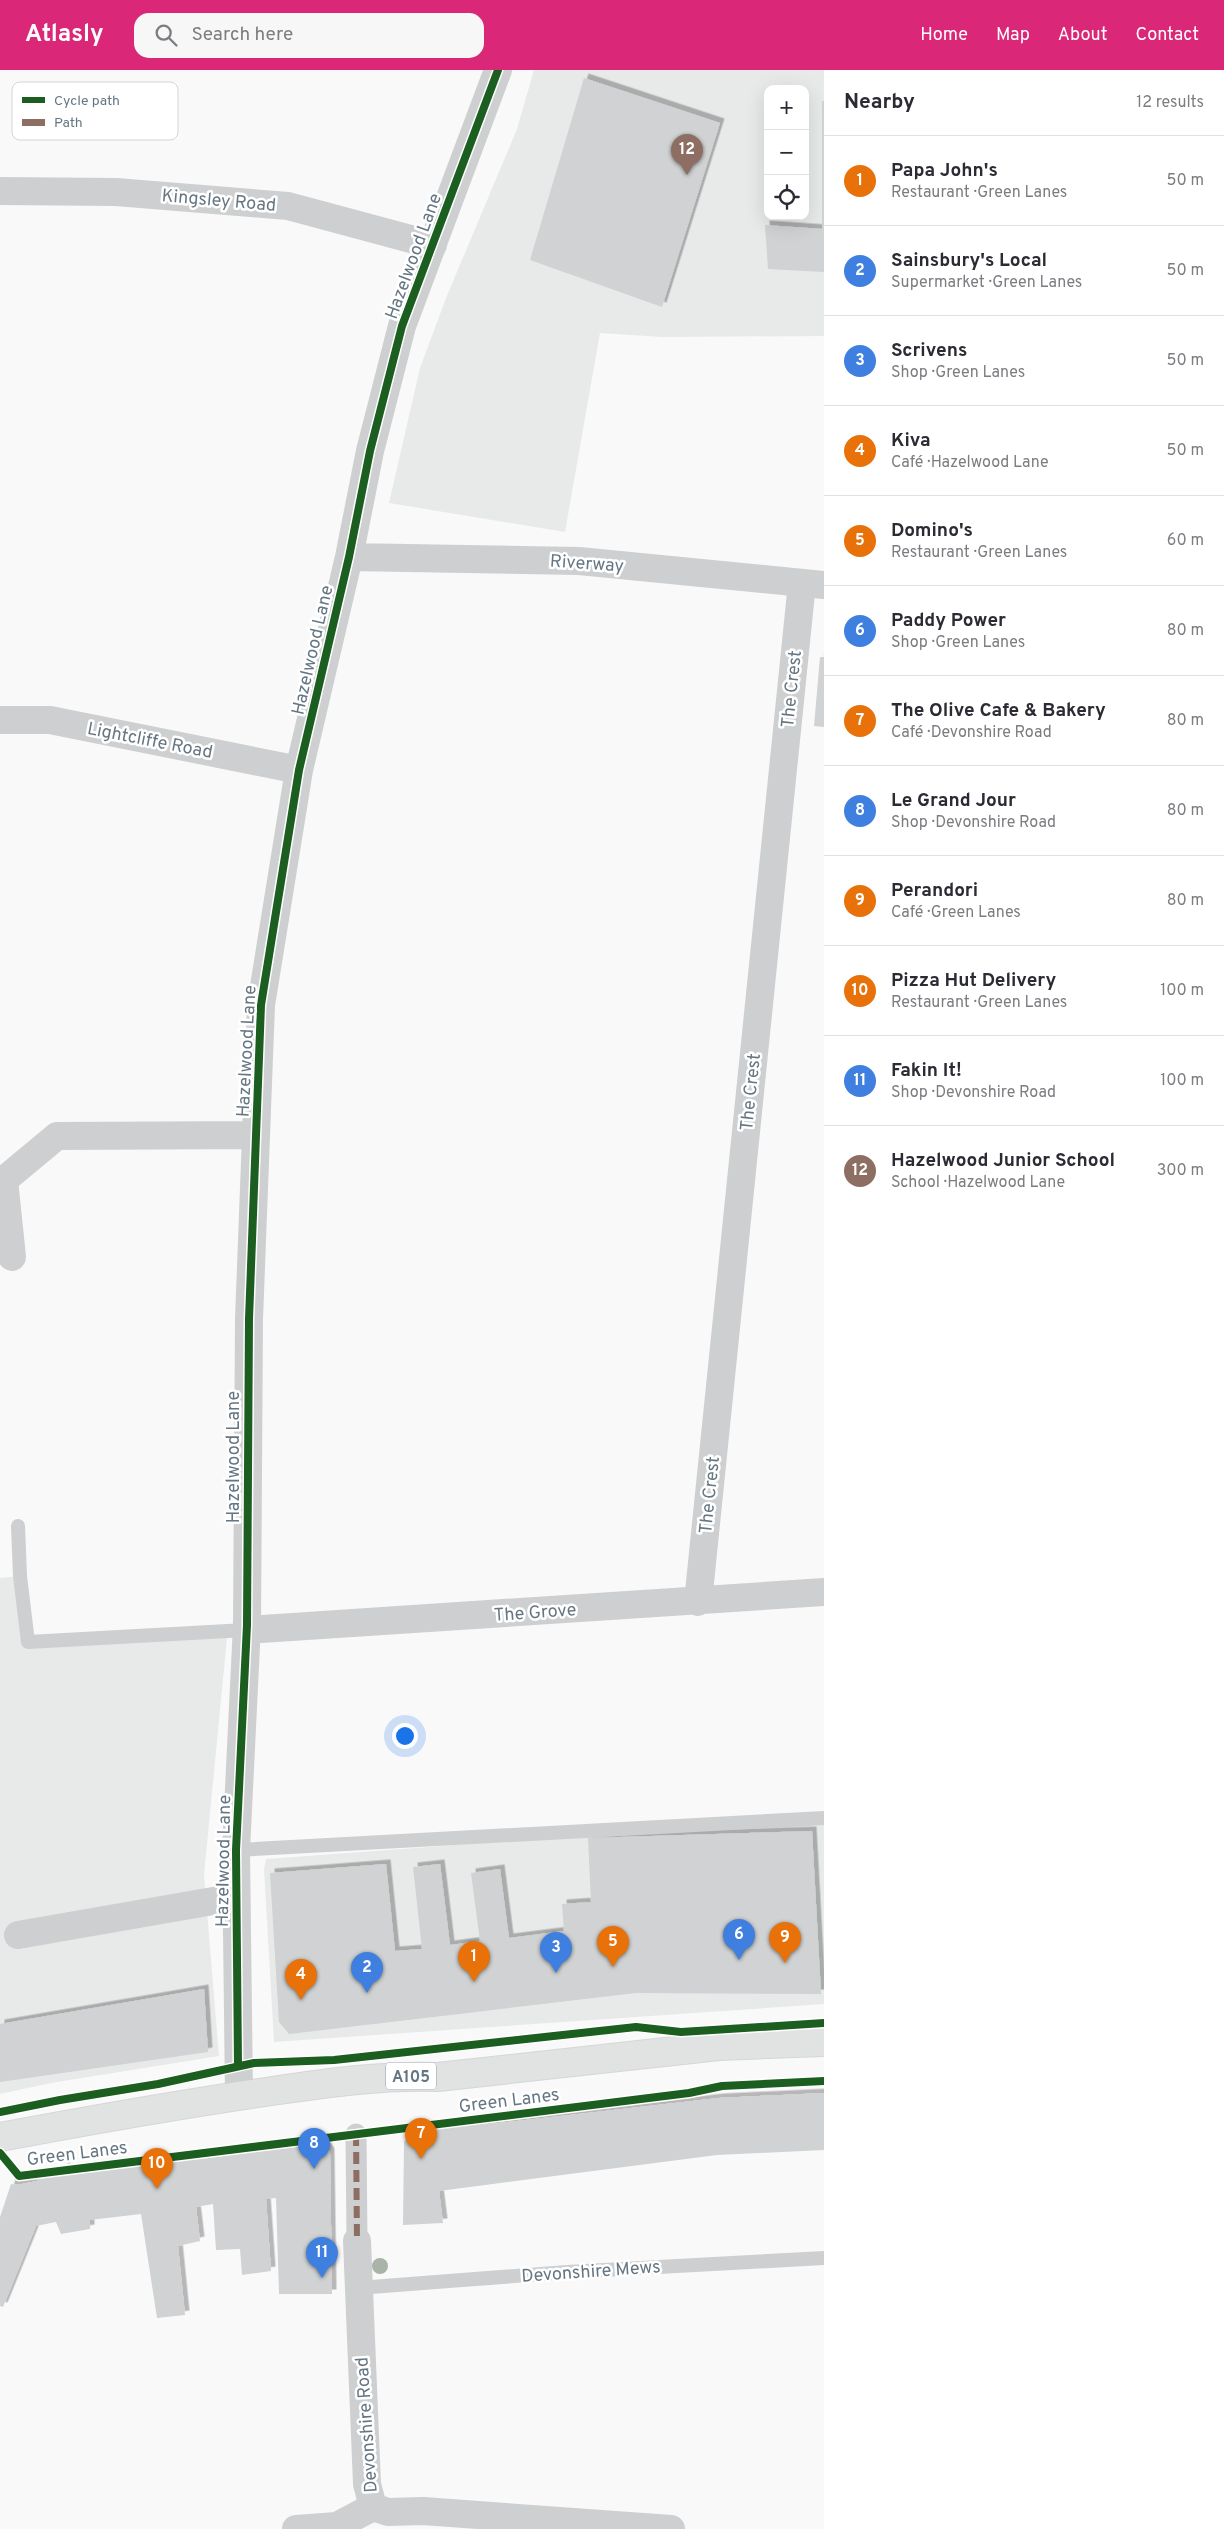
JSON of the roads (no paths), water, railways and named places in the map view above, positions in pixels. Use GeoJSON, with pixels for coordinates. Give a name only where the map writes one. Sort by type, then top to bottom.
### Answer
{"type":"FeatureCollection","features":[{"type":"Feature","properties":{"kind":"main road","name":"Green Lanes"},"geometry":{"type":"LineString","coordinates":[[0,2137],[88,2120],[239,2096],[351,2081],[405,2076],[438,2077],[719,2046],[824,2042]]}},
{"type":"Feature","properties":{"kind":"street","name":"Hazelwood Lane"},"geometry":{"type":"LineString","coordinates":[[239,2096],[236,1850],[246,1630],[249,1319],[261,1005],[299,770],[349,557],[370,451],[402,326],[498,70]]}},
{"type":"Feature","properties":{"kind":"street","name":"Kingsley Road"},"geometry":{"type":"LineString","coordinates":[[0,191],[116,192],[288,206],[433,245]]}},
{"type":"Feature","properties":{"kind":"street","name":"Riverway"},"geometry":{"type":"LineString","coordinates":[[349,557],[579,561],[813,584]]}},
{"type":"Feature","properties":{"kind":"street","name":"The Crest"},"geometry":{"type":"LineString","coordinates":[[698,1602],[813,584]]}},
{"type":"Feature","properties":{"kind":"street","name":"Lightcliffe Road"},"geometry":{"type":"LineString","coordinates":[[0,720],[50,720],[299,770]]}},
{"type":"Feature","properties":{"kind":"street"},"geometry":{"type":"LineString","coordinates":[[12,1257],[4,1180],[57,1136],[256,1135]]}},
{"type":"Feature","properties":{"kind":"street","name":"The Grove"},"geometry":{"type":"LineString","coordinates":[[246,1630],[698,1602],[824,1592]]}},
{"type":"Feature","properties":{"kind":"street"},"geometry":{"type":"LineString","coordinates":[[18,1935],[236,1898]]}},
{"type":"Feature","properties":{"kind":"street","name":"Devonshire Road"},"geometry":{"type":"LineString","coordinates":[[356,2134],[358,2288],[367,2484],[373,2507],[388,2512],[424,2511],[671,2529]]}},
{"type":"Feature","properties":{"kind":"street"},"geometry":{"type":"LineString","coordinates":[[296,2529],[338,2526],[373,2507]]}},
{"type":"Feature","properties":{"kind":"lane"},"geometry":{"type":"LineString","coordinates":[[18,1526],[20,1576],[28,1642],[246,1630]]}},
{"type":"Feature","properties":{"kind":"lane"},"geometry":{"type":"LineString","coordinates":[[236,1850],[824,1818]]}},
{"type":"Feature","properties":{"kind":"lane","name":"Devonshire Mews"},"geometry":{"type":"LineString","coordinates":[[358,2288],[567,2272],[824,2258]]}},
{"type":"Feature","properties":{"kind":"place","name":"Hazelwood Junior School"},"geometry":{"type":"Point","coordinates":[687,175]}},
{"type":"Feature","properties":{"kind":"place","name":"Paddy Power"},"geometry":{"type":"Point","coordinates":[739,1960]}},
{"type":"Feature","properties":{"kind":"place","name":"Perandori"},"geometry":{"type":"Point","coordinates":[785,1963]}},
{"type":"Feature","properties":{"kind":"place","name":"Domino's"},"geometry":{"type":"Point","coordinates":[613,1967]}},
{"type":"Feature","properties":{"kind":"place","name":"Scrivens"},"geometry":{"type":"Point","coordinates":[556,1973]}},
{"type":"Feature","properties":{"kind":"place","name":"Papa John's"},"geometry":{"type":"Point","coordinates":[474,1982]}},
{"type":"Feature","properties":{"kind":"place","name":"Sainsbury's Local"},"geometry":{"type":"Point","coordinates":[367,1993]}},
{"type":"Feature","properties":{"kind":"place","name":"Kiva"},"geometry":{"type":"Point","coordinates":[301,2000]}},
{"type":"Feature","properties":{"kind":"place","name":"The Olive Cafe & Bakery"},"geometry":{"type":"Point","coordinates":[421,2159]}},
{"type":"Feature","properties":{"kind":"place","name":"Le Grand Jour"},"geometry":{"type":"Point","coordinates":[314,2169]}},
{"type":"Feature","properties":{"kind":"place","name":"Pizza Hut Delivery"},"geometry":{"type":"Point","coordinates":[157,2189]}},
{"type":"Feature","properties":{"kind":"place","name":"Fakin It!"},"geometry":{"type":"Point","coordinates":[322,2278]}}]}
